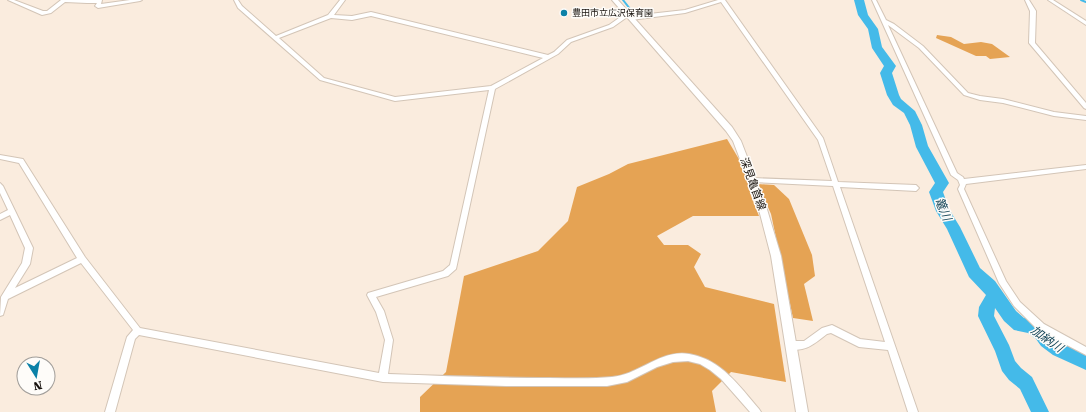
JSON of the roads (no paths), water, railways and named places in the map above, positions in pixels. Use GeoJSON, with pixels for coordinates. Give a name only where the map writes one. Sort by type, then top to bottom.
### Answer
{"type":"FeatureCollection","features":[{"type":"Feature","properties":{"kind":"main road","name":"深見亀首線"},"geometry":{"type":"LineString","coordinates":[[615,0],[729,129],[737,141],[752,180],[774,249],[802,412]]}},
{"type":"Feature","properties":{"kind":"street"},"geometry":{"type":"LineString","coordinates":[[10,0],[42,13],[49,12],[64,0],[87,2],[100,0],[98,6],[140,0]]}},
{"type":"Feature","properties":{"kind":"street"},"geometry":{"type":"LineString","coordinates":[[236,0],[240,7],[322,79],[395,99],[492,88],[556,53],[569,41],[611,26],[630,16],[685,11],[723,0],[821,140],[913,412]]}},
{"type":"Feature","properties":{"kind":"street"},"geometry":{"type":"LineString","coordinates":[[330,16],[343,0]]}},
{"type":"Feature","properties":{"kind":"street"},"geometry":{"type":"LineString","coordinates":[[874,0],[954,175],[962,182],[1086,167]]}},
{"type":"Feature","properties":{"kind":"street"},"geometry":{"type":"LineString","coordinates":[[1027,0],[1033,11],[1032,43],[1086,107]]}},
{"type":"Feature","properties":{"kind":"street"},"geometry":{"type":"LineString","coordinates":[[1050,0],[1086,23]]}},
{"type":"Feature","properties":{"kind":"street"},"geometry":{"type":"LineString","coordinates":[[275,38],[330,16],[352,18],[370,14],[548,57]]}},
{"type":"Feature","properties":{"kind":"street"},"geometry":{"type":"LineString","coordinates":[[883,21],[892,25],[921,47],[966,94],[973,97],[1014,104],[1070,118],[1086,118]]}},
{"type":"Feature","properties":{"kind":"street"},"geometry":{"type":"LineString","coordinates":[[383,378],[389,340],[380,311],[371,295],[445,274],[453,267],[492,88]]}},
{"type":"Feature","properties":{"kind":"street"},"geometry":{"type":"LineString","coordinates":[[0,157],[21,161],[82,259],[138,330],[383,378],[506,382],[607,382],[621,381],[633,377],[649,367],[670,359],[694,358],[705,361],[722,374],[756,412]]}},
{"type":"Feature","properties":{"kind":"street"},"geometry":{"type":"LineString","coordinates":[[752,180],[916,188]]}},
{"type":"Feature","properties":{"kind":"street"},"geometry":{"type":"LineString","coordinates":[[962,182],[963,185],[961,189],[1003,283],[1017,304],[1041,327],[1086,351]]}},
{"type":"Feature","properties":{"kind":"street"},"geometry":{"type":"LineString","coordinates":[[0,186],[30,248],[26,264],[3,298],[0,312]]}},
{"type":"Feature","properties":{"kind":"street"},"geometry":{"type":"LineString","coordinates":[[0,217],[12,211]]}},
{"type":"Feature","properties":{"kind":"street"},"geometry":{"type":"LineString","coordinates":[[3,298],[82,259]]}},
{"type":"Feature","properties":{"kind":"street"},"geometry":{"type":"LineString","coordinates":[[791,345],[805,345],[824,331],[832,329],[859,342],[892,347]]}},
{"type":"Feature","properties":{"kind":"street"},"geometry":{"type":"LineString","coordinates":[[110,412],[131,338],[138,330]]}},
{"type":"Feature","properties":{"kind":"waterway"},"geometry":{"type":"LineString","coordinates":[[623,0],[634,14]]}},
{"type":"Feature","properties":{"kind":"waterway","name":"篭川"},"geometry":{"type":"LineString","coordinates":[[859,0],[863,15],[873,29],[877,48],[885,57],[890,66],[886,73],[893,95],[897,102],[909,111],[916,125],[922,147],[929,157],[934,171],[942,183],[936,192],[943,211],[953,227],[974,272],[989,286],[1010,316],[1020,325],[1032,326],[1042,334],[1047,341],[1059,350],[1086,362]]}},
{"type":"Feature","properties":{"kind":"waterway"},"geometry":{"type":"LineString","coordinates":[[1081,0],[1086,2]]}},
{"type":"Feature","properties":{"kind":"waterway","name":"篭川"},"geometry":{"type":"LineString","coordinates":[[995,296],[988,305],[986,316],[1003,350],[1008,365],[1015,374],[1026,383],[1040,412]]}},
{"type":"Feature","properties":{"kind":"place","name":"豊田市立広沢保育園"},"geometry":{"type":"Point","coordinates":[564,13]}},
{"type":"Feature","properties":{"kind":"water label","name":"加納川"},"geometry":{"type":"Point","coordinates":[1047,339]}}]}
